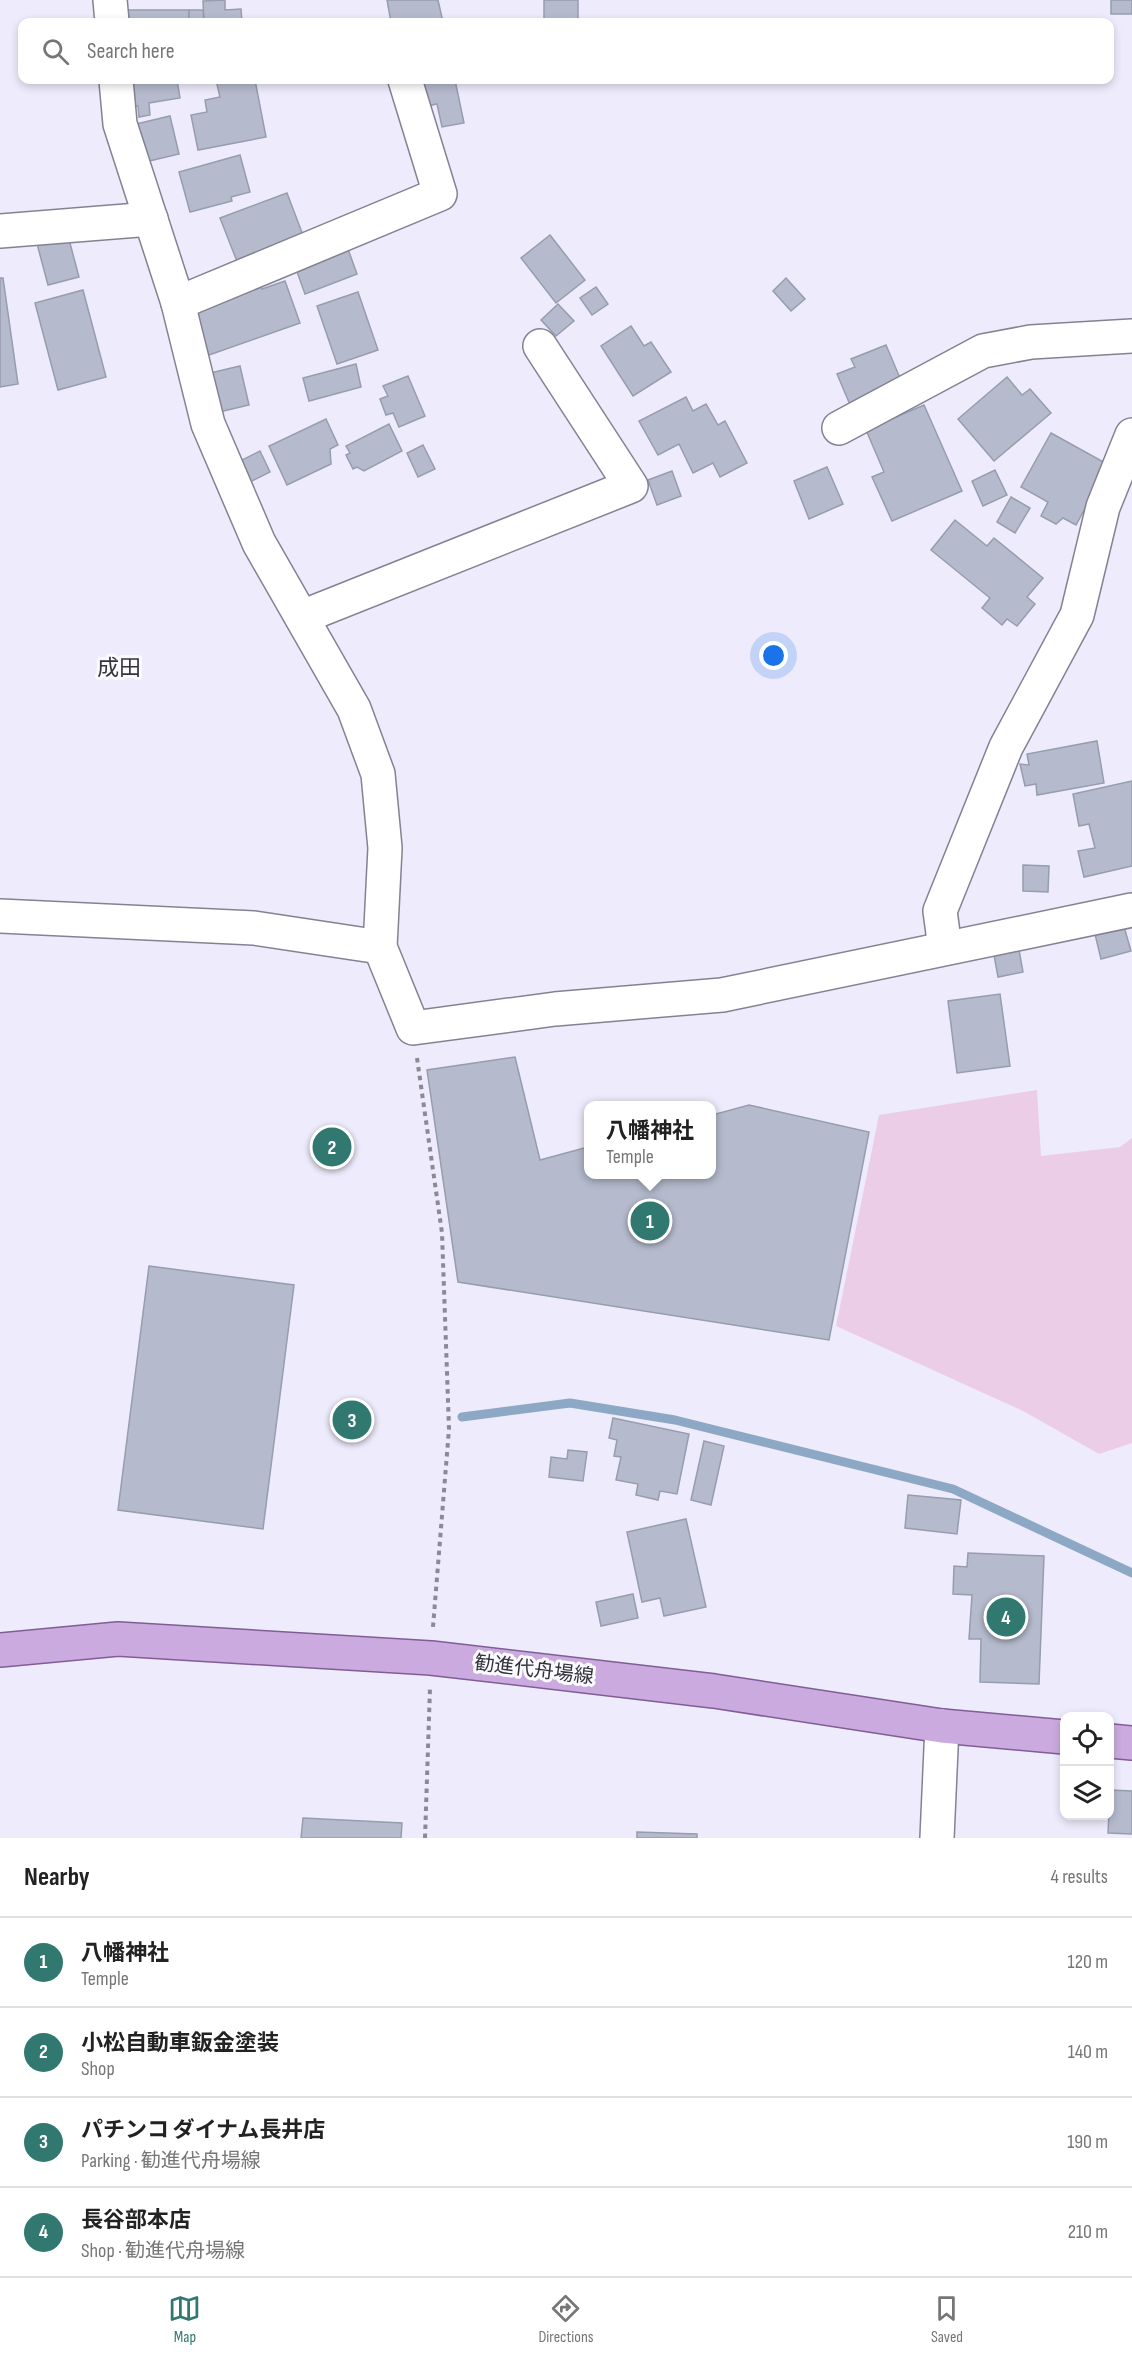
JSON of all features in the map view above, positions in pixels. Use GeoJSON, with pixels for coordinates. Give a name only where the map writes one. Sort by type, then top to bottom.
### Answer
{"type":"FeatureCollection","features":[{"type":"Feature","properties":{"kind":"main road","name":"勧進代舟場線"},"geometry":{"type":"LineString","coordinates":[[0,1650],[118,1639],[431,1659],[714,1691],[942,1726],[1060,1737]]}},
{"type":"Feature","properties":{"kind":"main road"},"geometry":{"type":"LineString","coordinates":[[1114,1741],[1132,1743]]}},
{"type":"Feature","properties":{"kind":"street"},"geometry":{"type":"LineString","coordinates":[[110,0],[111,18]]}},
{"type":"Feature","properties":{"kind":"street"},"geometry":{"type":"LineString","coordinates":[[116,84],[120,124],[178,303],[208,424],[259,543],[354,709],[378,774],[385,848],[380,947],[413,1028],[555,1009],[722,995],[1132,910]]}},
{"type":"Feature","properties":{"kind":"street"},"geometry":{"type":"LineString","coordinates":[[178,303],[440,194],[406,84]]}},
{"type":"Feature","properties":{"kind":"street"},"geometry":{"type":"LineString","coordinates":[[0,231],[151,219]]}},
{"type":"Feature","properties":{"kind":"street"},"geometry":{"type":"LineString","coordinates":[[839,428],[983,351],[1031,342],[1132,336]]}},
{"type":"Feature","properties":{"kind":"street"},"geometry":{"type":"LineString","coordinates":[[302,617],[632,486],[540,346]]}},
{"type":"Feature","properties":{"kind":"street"},"geometry":{"type":"LineString","coordinates":[[945,948],[940,911],[1006,747],[1077,615],[1104,507],[1132,435]]}},
{"type":"Feature","properties":{"kind":"street"},"geometry":{"type":"LineString","coordinates":[[0,915],[254,928],[380,947]]}},
{"type":"Feature","properties":{"kind":"street"},"geometry":{"type":"LineString","coordinates":[[937,1838],[942,1726]]}},
{"type":"Feature","properties":{"kind":"path"},"geometry":{"type":"LineString","coordinates":[[413,1028],[442,1233],[449,1429],[431,1659],[425,1838]]}},
{"type":"Feature","properties":{"kind":"shaded area"},"geometry":{"type":"Polygon","coordinates":[[[1037,1090],[1041,1156],[1120,1147],[1132,1138],[1132,1443],[1099,1454],[1023,1411],[836,1326],[879,1115],[1037,1090]]]}},
{"type":"Feature","properties":{"kind":"building"},"geometry":{"type":"Polygon","coordinates":[[[225,0],[225,10],[241,9],[242,18],[204,18],[203,1],[225,0]]]}},
{"type":"Feature","properties":{"kind":"building"},"geometry":{"type":"Polygon","coordinates":[[[387,0],[438,0],[442,18],[390,18],[387,0]]]}},
{"type":"Feature","properties":{"kind":"building"},"geometry":{"type":"Polygon","coordinates":[[[544,0],[578,0],[578,18],[544,18],[544,0]]]}},
{"type":"Feature","properties":{"kind":"building"},"geometry":{"type":"Polygon","coordinates":[[[1111,0],[1132,0],[1132,14],[1111,14],[1111,0]]]}},
{"type":"Feature","properties":{"kind":"building"},"geometry":{"type":"Polygon","coordinates":[[[123,10],[189,10],[189,18],[123,18],[123,10]]]}},
{"type":"Feature","properties":{"kind":"building"},"geometry":{"type":"Polygon","coordinates":[[[189,10],[203,10],[204,18],[189,18],[189,10]]]}},
{"type":"Feature","properties":{"kind":"building"},"geometry":{"type":"Polygon","coordinates":[[[126,84],[178,84],[180,98],[149,103],[150,115],[139,117],[138,106],[130,107],[126,84]]]}},
{"type":"Feature","properties":{"kind":"building"},"geometry":{"type":"Polygon","coordinates":[[[217,84],[256,84],[266,137],[198,150],[191,115],[207,112],[205,100],[220,97],[217,84]]]}},
{"type":"Feature","properties":{"kind":"building"},"geometry":{"type":"Polygon","coordinates":[[[418,84],[456,84],[464,123],[442,127],[437,104],[423,107],[418,84]]]}},
{"type":"Feature","properties":{"kind":"building"},"geometry":{"type":"Polygon","coordinates":[[[170,116],[179,154],[145,162],[136,124],[170,116]]]}},
{"type":"Feature","properties":{"kind":"building"},"geometry":{"type":"Polygon","coordinates":[[[240,155],[250,192],[231,197],[232,201],[190,212],[179,172],[240,155]]]}},
{"type":"Feature","properties":{"kind":"building"},"geometry":{"type":"Polygon","coordinates":[[[287,193],[306,243],[240,269],[220,218],[287,193]]]}},
{"type":"Feature","properties":{"kind":"building"},"geometry":{"type":"Polygon","coordinates":[[[67,232],[79,277],[48,285],[36,240],[67,232]]]}},
{"type":"Feature","properties":{"kind":"building"},"geometry":{"type":"Polygon","coordinates":[[[550,235],[585,280],[556,303],[521,258],[550,235]]]}},
{"type":"Feature","properties":{"kind":"building"},"geometry":{"type":"Polygon","coordinates":[[[348,249],[357,274],[305,294],[296,269],[348,249]]]}},
{"type":"Feature","properties":{"kind":"building"},"geometry":{"type":"Polygon","coordinates":[[[0,278],[3,278],[18,384],[0,387],[0,278]]]}},
{"type":"Feature","properties":{"kind":"building"},"geometry":{"type":"Polygon","coordinates":[[[786,278],[805,299],[791,311],[773,291],[786,278]]]}},
{"type":"Feature","properties":{"kind":"building"},"geometry":{"type":"Polygon","coordinates":[[[259,279],[262,289],[285,281],[300,323],[209,355],[191,303],[259,279]]]}},
{"type":"Feature","properties":{"kind":"building"},"geometry":{"type":"Polygon","coordinates":[[[596,287],[608,304],[592,315],[580,298],[596,287]]]}},
{"type":"Feature","properties":{"kind":"building"},"geometry":{"type":"Polygon","coordinates":[[[83,290],[106,377],[58,390],[35,303],[83,290]]]}},
{"type":"Feature","properties":{"kind":"building"},"geometry":{"type":"Polygon","coordinates":[[[358,292],[378,350],[337,364],[317,306],[358,292]]]}},
{"type":"Feature","properties":{"kind":"building"},"geometry":{"type":"Polygon","coordinates":[[[558,304],[574,321],[556,336],[541,320],[558,304]]]}},
{"type":"Feature","properties":{"kind":"building"},"geometry":{"type":"Polygon","coordinates":[[[631,326],[644,346],[651,342],[671,372],[633,396],[601,346],[631,326]]]}},
{"type":"Feature","properties":{"kind":"building"},"geometry":{"type":"Polygon","coordinates":[[[886,345],[903,385],[851,407],[837,374],[855,367],[851,359],[886,345]]]}},
{"type":"Feature","properties":{"kind":"building"},"geometry":{"type":"Polygon","coordinates":[[[356,364],[361,387],[309,401],[303,378],[356,364]]]}},
{"type":"Feature","properties":{"kind":"building"},"geometry":{"type":"Polygon","coordinates":[[[240,366],[249,405],[219,412],[210,373],[240,366]]]}},
{"type":"Feature","properties":{"kind":"building"},"geometry":{"type":"Polygon","coordinates":[[[408,376],[425,416],[399,427],[393,413],[386,415],[380,399],[388,396],[383,386],[408,376]]]}},
{"type":"Feature","properties":{"kind":"building"},"geometry":{"type":"Polygon","coordinates":[[[1007,377],[1022,395],[1030,389],[1051,413],[994,461],[958,419],[1007,377]]]}},
{"type":"Feature","properties":{"kind":"building"},"geometry":{"type":"Polygon","coordinates":[[[686,397],[693,411],[706,404],[718,425],[725,421],[747,463],[720,477],[713,463],[693,473],[679,444],[658,455],[639,421],[686,397]]]}},
{"type":"Feature","properties":{"kind":"building"},"geometry":{"type":"Polygon","coordinates":[[[924,405],[962,491],[892,521],[872,477],[884,472],[866,430],[924,405]]]}},
{"type":"Feature","properties":{"kind":"building"},"geometry":{"type":"Polygon","coordinates":[[[326,419],[338,445],[330,449],[331,464],[287,485],[269,446],[326,419]]]}},
{"type":"Feature","properties":{"kind":"building"},"geometry":{"type":"Polygon","coordinates":[[[389,424],[402,451],[364,471],[357,467],[353,469],[346,455],[350,453],[346,446],[389,424]]]}},
{"type":"Feature","properties":{"kind":"building"},"geometry":{"type":"Polygon","coordinates":[[[1051,433],[1109,465],[1076,525],[1063,518],[1056,524],[1041,516],[1048,502],[1021,487],[1051,433]]]}},
{"type":"Feature","properties":{"kind":"building"},"geometry":{"type":"Polygon","coordinates":[[[423,445],[435,469],[418,477],[407,453],[423,445]]]}},
{"type":"Feature","properties":{"kind":"building"},"geometry":{"type":"Polygon","coordinates":[[[260,451],[270,472],[246,484],[236,463],[260,451]]]}},
{"type":"Feature","properties":{"kind":"building"},"geometry":{"type":"Polygon","coordinates":[[[827,467],[843,504],[809,519],[794,481],[827,467]]]}},
{"type":"Feature","properties":{"kind":"building"},"geometry":{"type":"Polygon","coordinates":[[[995,470],[1007,495],[983,506],[972,481],[995,470]]]}},
{"type":"Feature","properties":{"kind":"building"},"geometry":{"type":"Polygon","coordinates":[[[672,471],[681,496],[657,505],[648,480],[672,471]]]}},
{"type":"Feature","properties":{"kind":"building"},"geometry":{"type":"Polygon","coordinates":[[[1011,497],[1030,508],[1015,533],[997,522],[1011,497]]]}},
{"type":"Feature","properties":{"kind":"building"},"geometry":{"type":"Polygon","coordinates":[[[955,520],[987,546],[994,538],[1043,578],[1027,597],[1035,604],[1017,626],[1007,619],[1002,625],[982,608],[990,598],[931,550],[955,520]]]}},
{"type":"Feature","properties":{"kind":"building"},"geometry":{"type":"Polygon","coordinates":[[[1097,741],[1104,783],[1037,795],[1036,784],[1025,786],[1020,764],[1029,765],[1027,754],[1097,741]]]}},
{"type":"Feature","properties":{"kind":"building"},"geometry":{"type":"Polygon","coordinates":[[[1132,781],[1132,866],[1084,877],[1078,851],[1095,848],[1089,824],[1079,826],[1073,794],[1132,781]]]}},
{"type":"Feature","properties":{"kind":"building"},"geometry":{"type":"Polygon","coordinates":[[[1023,865],[1049,866],[1048,892],[1023,891],[1023,865]]]}},
{"type":"Feature","properties":{"kind":"building"},"geometry":{"type":"Polygon","coordinates":[[[1123,923],[1131,951],[1101,959],[1094,930],[1123,923]]]}},
{"type":"Feature","properties":{"kind":"building"},"geometry":{"type":"Polygon","coordinates":[[[1019,950],[1023,972],[998,977],[994,955],[1019,950]]]}},
{"type":"Feature","properties":{"kind":"building"},"geometry":{"type":"Polygon","coordinates":[[[1000,994],[1010,1066],[957,1073],[948,1001],[1000,994]]]}},
{"type":"Feature","properties":{"kind":"building"},"geometry":{"type":"Polygon","coordinates":[[[515,1057],[540,1160],[584,1148],[584,1179],[716,1179],[716,1114],[749,1105],[869,1132],[829,1340],[458,1282],[427,1070],[515,1057]]]}},
{"type":"Feature","properties":{"kind":"building"},"geometry":{"type":"Polygon","coordinates":[[[149,1266],[294,1285],[263,1529],[118,1510],[149,1266]]]}},
{"type":"Feature","properties":{"kind":"building"},"geometry":{"type":"Polygon","coordinates":[[[613,1418],[689,1434],[677,1494],[660,1491],[658,1500],[636,1495],[638,1484],[616,1480],[621,1457],[614,1456],[617,1440],[609,1438],[613,1418]]]}},
{"type":"Feature","properties":{"kind":"building"},"geometry":{"type":"Polygon","coordinates":[[[704,1441],[724,1446],[711,1505],[691,1500],[704,1441]]]}},
{"type":"Feature","properties":{"kind":"building"},"geometry":{"type":"Polygon","coordinates":[[[568,1450],[587,1452],[583,1481],[549,1477],[551,1457],[567,1459],[568,1450]]]}},
{"type":"Feature","properties":{"kind":"building"},"geometry":{"type":"Polygon","coordinates":[[[908,1495],[961,1500],[957,1534],[905,1528],[908,1495]]]}},
{"type":"Feature","properties":{"kind":"building"},"geometry":{"type":"Polygon","coordinates":[[[686,1519],[706,1607],[664,1616],[660,1598],[642,1602],[627,1532],[686,1519]]]}},
{"type":"Feature","properties":{"kind":"building"},"geometry":{"type":"Polygon","coordinates":[[[968,1553],[1044,1556],[1039,1684],[980,1682],[981,1639],[969,1639],[972,1595],[953,1594],[954,1566],[967,1567],[968,1553]]]}},
{"type":"Feature","properties":{"kind":"building"},"geometry":{"type":"Polygon","coordinates":[[[633,1594],[638,1618],[601,1626],[596,1602],[633,1594]]]}},
{"type":"Feature","properties":{"kind":"building"},"geometry":{"type":"Polygon","coordinates":[[[1114,1790],[1132,1791],[1132,1834],[1108,1833],[1109,1820],[1114,1820],[1114,1790]]]}},
{"type":"Feature","properties":{"kind":"building"},"geometry":{"type":"Polygon","coordinates":[[[303,1818],[402,1823],[401,1838],[301,1838],[303,1818]]]}},
{"type":"Feature","properties":{"kind":"building"},"geometry":{"type":"Polygon","coordinates":[[[637,1832],[697,1834],[697,1838],[637,1838],[637,1832]]]}},
{"type":"Feature","properties":{"kind":"waterway"},"geometry":{"type":"LineString","coordinates":[[462,1417],[570,1403],[675,1420],[953,1489],[1132,1573]]}},
{"type":"Feature","properties":{"kind":"place","name":"小松自動車鈑金塗装"},"geometry":{"type":"Point","coordinates":[332,1147]}},
{"type":"Feature","properties":{"kind":"place","name":"八幡神社"},"geometry":{"type":"Point","coordinates":[650,1221]}},
{"type":"Feature","properties":{"kind":"place","name":"パチンコ ダイナム長井店"},"geometry":{"type":"Point","coordinates":[352,1420]}},
{"type":"Feature","properties":{"kind":"place","name":"長谷部本店"},"geometry":{"type":"Point","coordinates":[1006,1617]}},
{"type":"Feature","properties":{"kind":"district","name":"成田"},"geometry":{"type":"Point","coordinates":[119,668]}}]}
